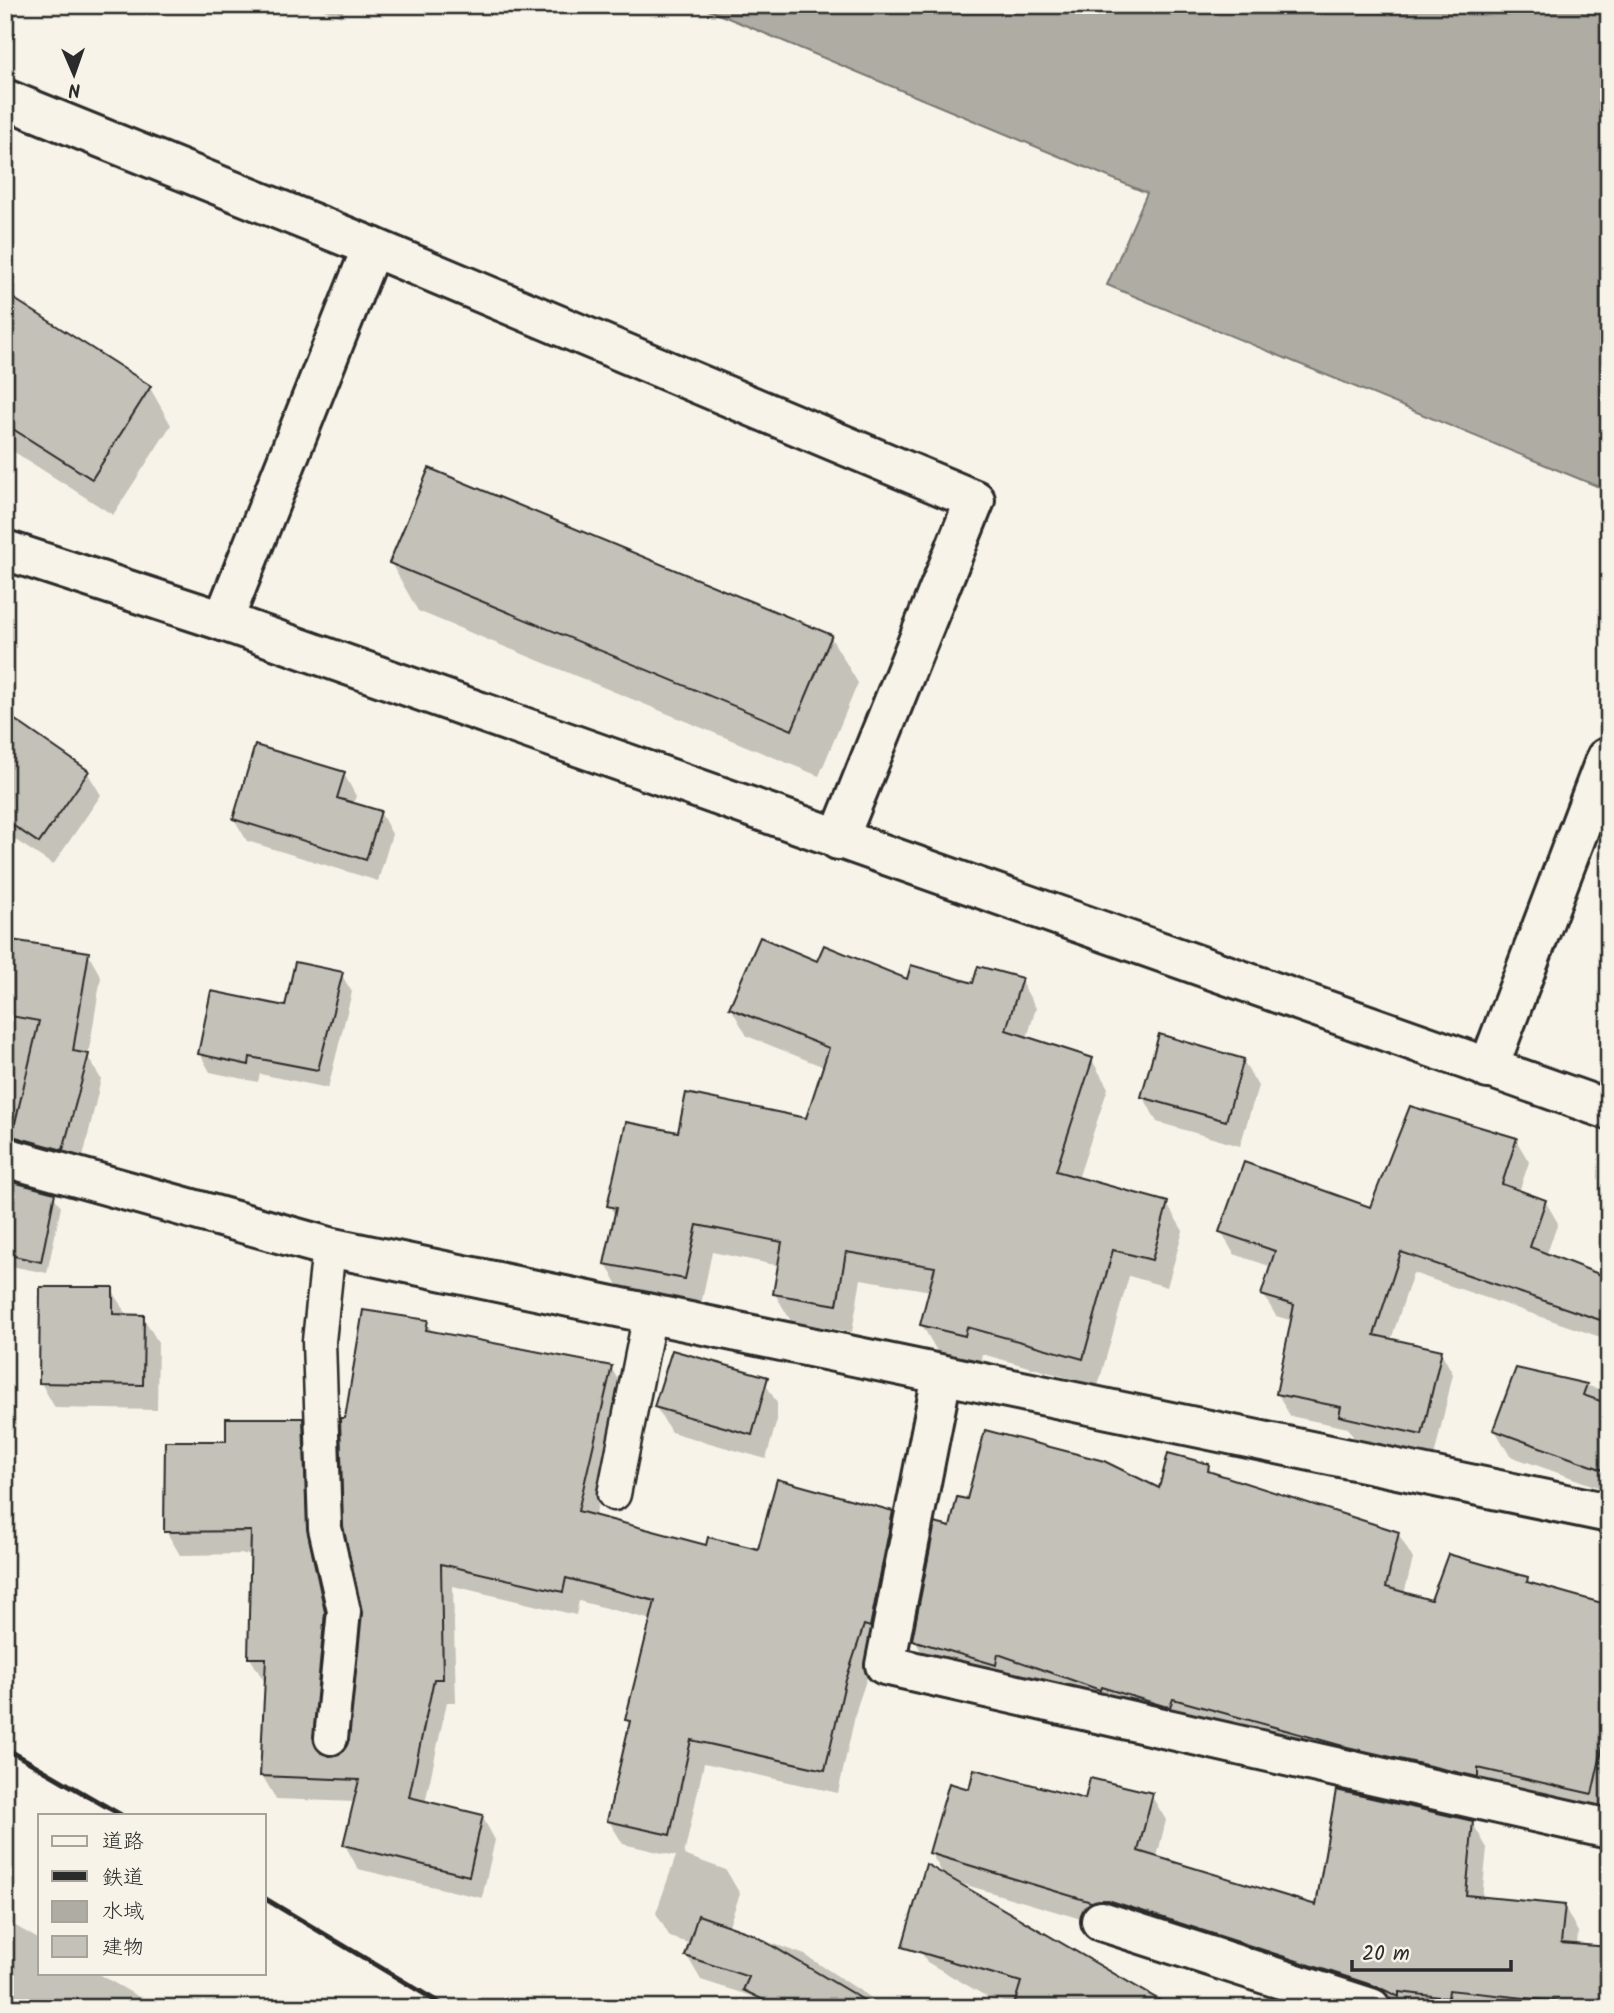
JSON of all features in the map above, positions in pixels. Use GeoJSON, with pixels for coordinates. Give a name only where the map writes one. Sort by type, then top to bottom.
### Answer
{"type":"FeatureCollection","features":[{"type":"Feature","properties":{"kind":"street"},"geometry":{"type":"LineString","coordinates":[[5,99],[372,247],[975,500],[838,840]]}},
{"type":"Feature","properties":{"kind":"street"},"geometry":{"type":"LineString","coordinates":[[223,621],[372,247]]}},
{"type":"Feature","properties":{"kind":"street"},"geometry":{"type":"LineString","coordinates":[[5,550],[223,621],[1609,1110]]}},
{"type":"Feature","properties":{"kind":"street"},"geometry":{"type":"LineString","coordinates":[[1488,1069],[1606,758],[1609,759]]}},
{"type":"Feature","properties":{"kind":"street"},"geometry":{"type":"LineString","coordinates":[[5,1157],[329,1247],[1609,1513]]}},
{"type":"Feature","properties":{"kind":"street"},"geometry":{"type":"LineString","coordinates":[[942,1376],[885,1665],[1609,1829]]}},
{"type":"Feature","properties":{"kind":"street"},"geometry":{"type":"LineString","coordinates":[[1101,1921],[1371,2008]]}},
{"type":"Feature","properties":{"kind":"lane"},"geometry":{"type":"LineString","coordinates":[[329,1247],[319,1341],[325,1528],[344,1611],[331,1738]]}},
{"type":"Feature","properties":{"kind":"lane"},"geometry":{"type":"LineString","coordinates":[[614,1494],[650,1314]]}},
{"type":"Feature","properties":{"kind":"water"},"geometry":{"type":"Polygon","coordinates":[[[697,5],[1609,5],[1609,491],[1107,285],[1147,193],[697,5]]]}},
{"type":"Feature","properties":{"kind":"building"},"geometry":{"type":"Polygon","coordinates":[[[5,293],[151,386],[92,479],[5,424],[5,293]]]}},
{"type":"Feature","properties":{"kind":"building"},"geometry":{"type":"Polygon","coordinates":[[[429,468],[832,635],[792,730],[389,563],[429,468]]]}},
{"type":"Feature","properties":{"kind":"building"},"geometry":{"type":"Polygon","coordinates":[[[5,713],[89,771],[39,843],[5,820],[5,713]]]}},
{"type":"Feature","properties":{"kind":"building"},"geometry":{"type":"Polygon","coordinates":[[[255,745],[345,772],[337,798],[381,811],[366,860],[233,819],[255,745]]]}},
{"type":"Feature","properties":{"kind":"building"},"geometry":{"type":"Polygon","coordinates":[[[760,937],[817,961],[824,945],[907,979],[911,965],[973,983],[978,966],[1022,978],[1006,1030],[1093,1058],[1056,1171],[1168,1202],[1152,1260],[1113,1250],[1083,1359],[967,1327],[965,1336],[920,1325],[935,1267],[846,1252],[837,1305],[773,1294],[782,1242],[697,1225],[685,1279],[604,1264],[616,1208],[607,1206],[626,1122],[678,1132],[686,1093],[806,1118],[829,1048],[729,1008],[760,937]]]}},
{"type":"Feature","properties":{"kind":"building"},"geometry":{"type":"Polygon","coordinates":[[[5,939],[89,952],[73,1051],[89,1054],[63,1150],[12,1136],[39,1021],[5,1015],[5,939]]]}},
{"type":"Feature","properties":{"kind":"building"},"geometry":{"type":"Polygon","coordinates":[[[295,962],[343,972],[318,1070],[250,1057],[249,1065],[198,1054],[211,991],[285,1006],[295,962]]]}},
{"type":"Feature","properties":{"kind":"building"},"geometry":{"type":"Polygon","coordinates":[[[1159,1034],[1244,1059],[1226,1121],[1141,1097],[1159,1034]]]}},
{"type":"Feature","properties":{"kind":"building"},"geometry":{"type":"Polygon","coordinates":[[[1410,1106],[1517,1138],[1502,1184],[1546,1200],[1530,1247],[1609,1278],[1609,1323],[1401,1252],[1374,1335],[1442,1350],[1422,1435],[1339,1416],[1341,1407],[1276,1394],[1294,1305],[1261,1295],[1275,1251],[1219,1232],[1244,1162],[1370,1207],[1410,1106]]]}},
{"type":"Feature","properties":{"kind":"building"},"geometry":{"type":"Polygon","coordinates":[[[5,1180],[55,1193],[41,1262],[5,1254],[5,1180]]]}},
{"type":"Feature","properties":{"kind":"building"},"geometry":{"type":"Polygon","coordinates":[[[40,1287],[113,1287],[113,1314],[144,1315],[143,1385],[39,1383],[40,1287]]]}},
{"type":"Feature","properties":{"kind":"building"},"geometry":{"type":"Polygon","coordinates":[[[363,1310],[428,1320],[426,1330],[612,1366],[578,1511],[706,1545],[708,1537],[758,1549],[777,1479],[893,1511],[870,1627],[864,1625],[845,1683],[825,1770],[691,1740],[670,1835],[607,1821],[630,1721],[625,1720],[655,1601],[566,1578],[563,1592],[441,1564],[443,1679],[434,1679],[409,1797],[483,1815],[469,1876],[343,1845],[359,1780],[260,1776],[266,1658],[248,1658],[251,1531],[164,1532],[165,1441],[226,1441],[226,1418],[303,1418],[307,1529],[325,1612],[313,1737],[321,1753],[330,1756],[339,1754],[349,1740],[362,1613],[343,1526],[340,1418],[345,1418],[363,1310]]]}},
{"type":"Feature","properties":{"kind":"building"},"geometry":{"type":"Polygon","coordinates":[[[672,1350],[768,1377],[752,1435],[654,1407],[672,1350]]]}},
{"type":"Feature","properties":{"kind":"building"},"geometry":{"type":"Polygon","coordinates":[[[1516,1368],[1587,1384],[1583,1395],[1609,1404],[1609,1472],[1493,1430],[1516,1368]]]}},
{"type":"Feature","properties":{"kind":"building"},"geometry":{"type":"Polygon","coordinates":[[[985,1430],[1104,1461],[1159,1488],[1168,1453],[1209,1464],[1208,1471],[1399,1532],[1386,1587],[1431,1600],[1448,1554],[1528,1577],[1527,1582],[1609,1605],[1609,1719],[1592,1794],[1478,1768],[1478,1777],[1343,1746],[1173,1699],[1170,1707],[1164,1706],[1101,1687],[1100,1690],[998,1654],[996,1665],[912,1640],[935,1523],[950,1527],[957,1497],[967,1499],[985,1430]]]}},
{"type":"Feature","properties":{"kind":"building"},"geometry":{"type":"Polygon","coordinates":[[[974,1769],[1085,1799],[1090,1778],[1153,1793],[1138,1851],[1316,1905],[1336,1790],[1473,1821],[1466,1895],[1565,1905],[1561,1943],[1609,1947],[1609,2007],[1449,1990],[1448,1998],[1399,1992],[1399,1997],[1378,1987],[1108,1900],[1091,1902],[929,1853],[949,1783],[969,1789],[974,1769]]]}},
{"type":"Feature","properties":{"kind":"building"},"geometry":{"type":"Polygon","coordinates":[[[926,1864],[1173,2008],[1013,2008],[1021,1982],[902,1947],[926,1864]]]}},
{"type":"Feature","properties":{"kind":"building"},"geometry":{"type":"Polygon","coordinates":[[[698,1915],[752,1934],[877,2008],[780,2008],[743,1990],[749,1977],[685,1956],[698,1915]]]}},
{"type":"Feature","properties":{"kind":"railway"},"geometry":{"type":"LineString","coordinates":[[5,1748],[119,1814]]}},
{"type":"Feature","properties":{"kind":"railway"},"geometry":{"type":"LineString","coordinates":[[266,1899],[448,2008]]}}]}
